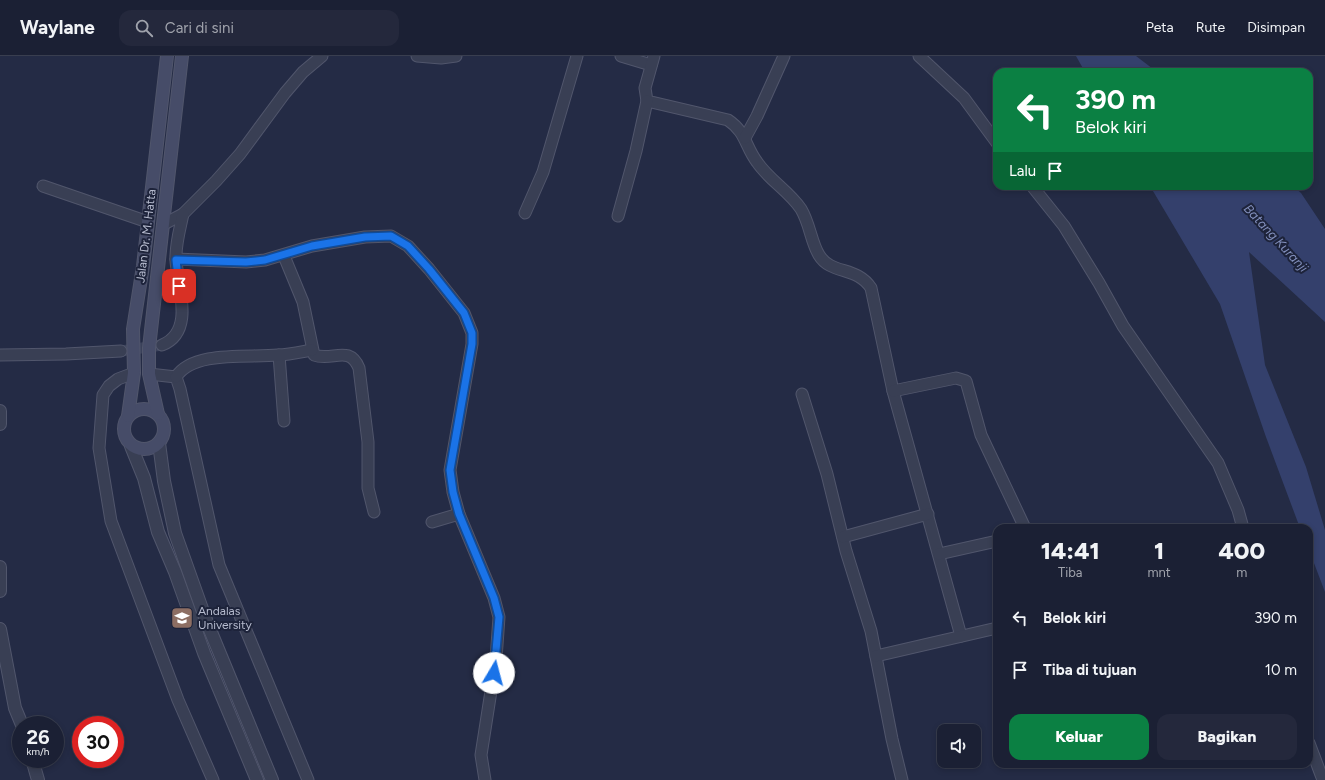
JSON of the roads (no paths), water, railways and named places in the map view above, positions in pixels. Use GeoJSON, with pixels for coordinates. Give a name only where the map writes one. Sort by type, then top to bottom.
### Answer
{"type":"FeatureCollection","features":[{"type":"Feature","properties":{"kind":"main road","name":"Jalan Dr. M. Hatta"},"geometry":{"type":"LineString","coordinates":[[128,416],[134,373],[133,330],[143,266],[167,56]]}},
{"type":"Feature","properties":{"kind":"main road","name":"Jalan Dr. M. Hatta"},"geometry":{"type":"LineString","coordinates":[[158,414],[149,374],[151,328],[182,56]]}},
{"type":"Feature","properties":{"kind":"main road"},"geometry":{"type":"LineString","coordinates":[[143,409],[151,410],[158,414],[164,428],[163,436],[159,443],[154,447],[143,450],[131,446],[124,435],[123,428],[128,416],[135,411],[143,409]]}},
{"type":"Feature","properties":{"kind":"street"},"geometry":{"type":"LineString","coordinates":[[164,224],[183,214],[216,181],[240,154],[303,72],[322,56]]}},
{"type":"Feature","properties":{"kind":"street"},"geometry":{"type":"LineString","coordinates":[[417,56],[441,58],[456,56]]}},
{"type":"Feature","properties":{"kind":"street"},"geometry":{"type":"LineString","coordinates":[[525,213],[543,172],[577,56]]}},
{"type":"Feature","properties":{"kind":"street"},"geometry":{"type":"LineString","coordinates":[[618,216],[636,151],[647,100],[645,88],[652,60],[621,56]]}},
{"type":"Feature","properties":{"kind":"street"},"geometry":{"type":"LineString","coordinates":[[745,138],[757,116],[784,56]]}},
{"type":"Feature","properties":{"kind":"street"},"geometry":{"type":"LineString","coordinates":[[920,56],[964,98],[993,138]]}},
{"type":"Feature","properties":{"kind":"street"},"geometry":{"type":"LineString","coordinates":[[647,100],[728,120],[736,126],[745,138],[756,162],[800,209],[810,228],[818,254],[832,267],[859,275],[866,280],[871,288],[893,391],[961,636]]}},
{"type":"Feature","properties":{"kind":"street"},"geometry":{"type":"LineString","coordinates":[[43,186],[148,222]]}},
{"type":"Feature","properties":{"kind":"street"},"geometry":{"type":"LineString","coordinates":[[1035,190],[1064,226],[1100,283],[1123,326],[1218,463],[1238,510],[1242,524]]}},
{"type":"Feature","properties":{"kind":"street"},"geometry":{"type":"LineString","coordinates":[[162,345],[172,341],[178,332],[182,318],[176,260],[183,214]]}},
{"type":"Feature","properties":{"kind":"street"},"geometry":{"type":"LineString","coordinates":[[176,260],[246,262],[265,260],[284,256],[319,245],[365,237],[391,236],[408,246],[429,269],[464,313],[472,333],[472,344],[450,470],[453,492],[459,514],[494,598],[499,617],[496,659],[481,755],[485,780]]}},
{"type":"Feature","properties":{"kind":"street"},"geometry":{"type":"LineString","coordinates":[[284,256],[303,302],[308,320],[314,355],[320,357],[339,355],[351,356],[356,361],[359,368],[368,442],[368,488],[374,512]]}},
{"type":"Feature","properties":{"kind":"street"},"geometry":{"type":"LineString","coordinates":[[308,780],[219,565],[180,389],[176,377],[180,369],[189,364],[206,359],[278,355],[312,350]]}},
{"type":"Feature","properties":{"kind":"street"},"geometry":{"type":"LineString","coordinates":[[0,355],[121,351]]}},
{"type":"Feature","properties":{"kind":"street"},"geometry":{"type":"LineString","coordinates":[[278,355],[284,421]]}},
{"type":"Feature","properties":{"kind":"street"},"geometry":{"type":"LineString","coordinates":[[134,373],[118,379],[109,386],[103,395],[99,448],[111,521],[178,700],[213,780]]}},
{"type":"Feature","properties":{"kind":"street"},"geometry":{"type":"LineString","coordinates":[[149,374],[176,377]]}},
{"type":"Feature","properties":{"kind":"street"},"geometry":{"type":"LineString","coordinates":[[893,391],[956,378],[966,381],[981,435],[1023,524]]}},
{"type":"Feature","properties":{"kind":"street"},"geometry":{"type":"LineString","coordinates":[[802,394],[827,474],[843,537],[871,631],[892,739],[902,780]]}},
{"type":"Feature","properties":{"kind":"street"},"geometry":{"type":"LineString","coordinates":[[0,411],[0,424]]}},
{"type":"Feature","properties":{"kind":"street"},"geometry":{"type":"LineString","coordinates":[[159,443],[164,481],[175,532],[206,620],[272,780]]}},
{"type":"Feature","properties":{"kind":"street"},"geometry":{"type":"LineString","coordinates":[[131,446],[144,478],[158,532],[175,572],[204,653],[257,780]]}},
{"type":"Feature","properties":{"kind":"street"},"geometry":{"type":"LineString","coordinates":[[432,522],[459,514]]}},
{"type":"Feature","properties":{"kind":"street"},"geometry":{"type":"LineString","coordinates":[[843,537],[928,514]]}},
{"type":"Feature","properties":{"kind":"street"},"geometry":{"type":"LineString","coordinates":[[939,554],[993,542]]}},
{"type":"Feature","properties":{"kind":"street"},"geometry":{"type":"LineString","coordinates":[[0,567],[0,591]]}},
{"type":"Feature","properties":{"kind":"street"},"geometry":{"type":"LineString","coordinates":[[0,629],[15,708],[18,716]]}},
{"type":"Feature","properties":{"kind":"street"},"geometry":{"type":"LineString","coordinates":[[876,656],[993,629]]}},
{"type":"Feature","properties":{"kind":"street"},"geometry":{"type":"LineString","coordinates":[[1313,754],[1323,780]]}},
{"type":"Feature","properties":{"kind":"street"},"geometry":{"type":"LineString","coordinates":[[35,768],[38,780]]}},
{"type":"Feature","properties":{"kind":"water"},"geometry":{"type":"Polygon","coordinates":[[[1076,56],[1136,56],[1152,68],[1083,68],[1076,56]]]}},
{"type":"Feature","properties":{"kind":"water","name":"Batang Kuranji"},"geometry":{"type":"Polygon","coordinates":[[[1152,190],[1298,190],[1325,229],[1325,322],[1249,252],[1265,365],[1306,467],[1325,530],[1325,592],[1313,560],[1313,524],[1299,524],[1266,437],[1220,304],[1152,190]]]}},
{"type":"Feature","properties":{"kind":"tunnel"},"geometry":{"type":"LineString","coordinates":[[121,351],[162,345]]}},
{"type":"Feature","properties":{"kind":"place","name":"Andalas University"},"geometry":{"type":"Point","coordinates":[182,618]}}]}
